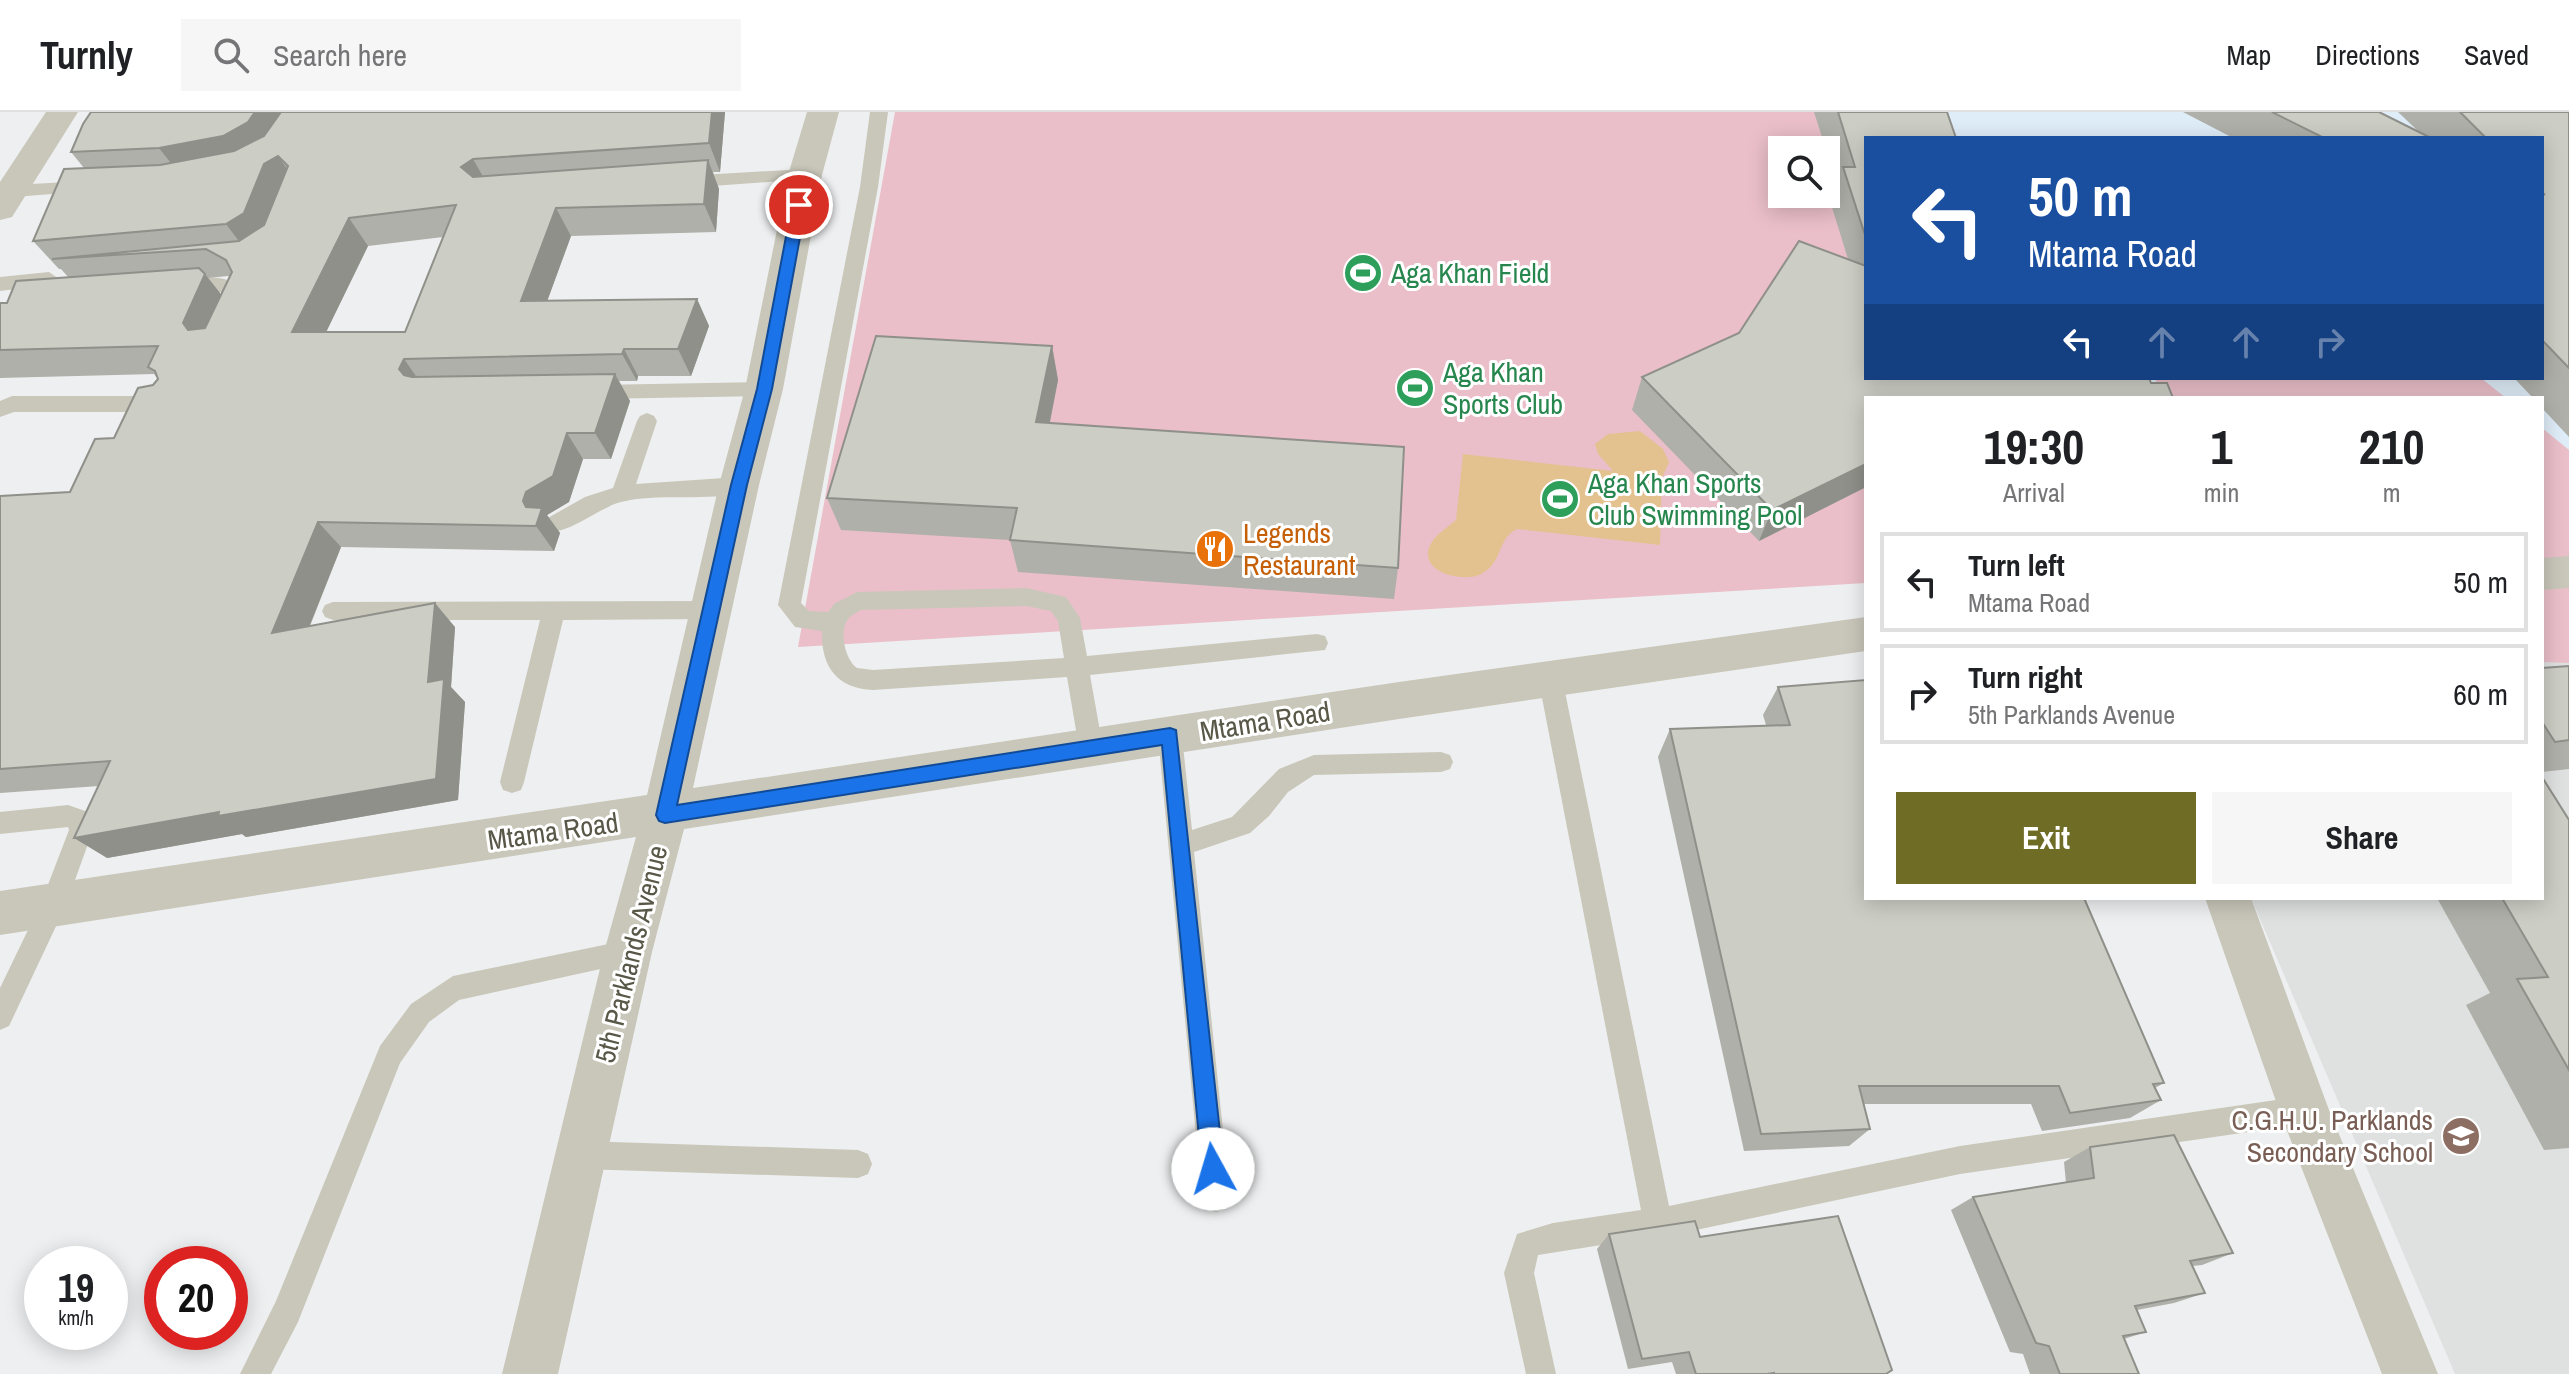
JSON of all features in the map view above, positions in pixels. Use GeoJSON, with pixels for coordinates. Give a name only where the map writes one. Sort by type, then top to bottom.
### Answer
{"type":"FeatureCollection","features":[{"type":"Feature","properties":{"kind":"street"},"geometry":{"type":"LineString","coordinates":[[6,200],[62,112]]}},
{"type":"Feature","properties":{"kind":"street","name":"5th Parklands Avenue"},"geometry":{"type":"LineString","coordinates":[[530,1374],[764,389],[805,175],[823,112]]}},
{"type":"Feature","properties":{"kind":"street"},"geometry":{"type":"LineString","coordinates":[[2544,574],[2569,572]]}},
{"type":"Feature","properties":{"kind":"street","name":"Mtama Road"},"geometry":{"type":"LineString","coordinates":[[0,913],[665,815],[1550,677],[1864,634]]}},
{"type":"Feature","properties":{"kind":"street"},"geometry":{"type":"LineString","coordinates":[[2229,900],[2304,1110],[2410,1374]]}},
{"type":"Feature","properties":{"kind":"lane"},"geometry":{"type":"LineString","coordinates":[[834,622],[803,620],[789,605],[869,187],[879,112]]}},
{"type":"Feature","properties":{"kind":"lane"},"geometry":{"type":"LineString","coordinates":[[664,184],[805,175]]}},
{"type":"Feature","properties":{"kind":"lane"},"geometry":{"type":"LineString","coordinates":[[6,200],[100,187]]}},
{"type":"Feature","properties":{"kind":"lane"},"geometry":{"type":"LineString","coordinates":[[179,268],[225,265]]}},
{"type":"Feature","properties":{"kind":"lane"},"geometry":{"type":"LineString","coordinates":[[0,284],[74,277]]}},
{"type":"Feature","properties":{"kind":"lane"},"geometry":{"type":"LineString","coordinates":[[167,288],[227,286],[239,295],[241,301],[230,325]]}},
{"type":"Feature","properties":{"kind":"lane"},"geometry":{"type":"LineString","coordinates":[[0,302],[61,297]]}},
{"type":"Feature","properties":{"kind":"lane"},"geometry":{"type":"LineString","coordinates":[[574,392],[764,389]]}},
{"type":"Feature","properties":{"kind":"lane"},"geometry":{"type":"LineString","coordinates":[[0,409],[12,404],[170,404]]}},
{"type":"Feature","properties":{"kind":"lane"},"geometry":{"type":"LineString","coordinates":[[622,493],[647,421]]}},
{"type":"Feature","properties":{"kind":"lane"},"geometry":{"type":"LineString","coordinates":[[554,525],[593,503],[622,493],[739,485]]}},
{"type":"Feature","properties":{"kind":"lane"},"geometry":{"type":"LineString","coordinates":[[1091,748],[1076,667],[1069,618],[1058,603],[1026,597],[857,601],[841,611],[834,622],[835,651],[841,668],[856,679],[878,680],[1076,667],[1317,643]]}},
{"type":"Feature","properties":{"kind":"lane"},"geometry":{"type":"LineString","coordinates":[[333,611],[710,610]]}},
{"type":"Feature","properties":{"kind":"lane"},"geometry":{"type":"LineString","coordinates":[[512,782],[553,612]]}},
{"type":"Feature","properties":{"kind":"lane"},"geometry":{"type":"LineString","coordinates":[[1550,677],[1658,1221]]}},
{"type":"Feature","properties":{"kind":"lane"},"geometry":{"type":"LineString","coordinates":[[1170,736],[1216,1198]]}},
{"type":"Feature","properties":{"kind":"lane"},"geometry":{"type":"LineString","coordinates":[[1180,845],[1239,826],[1252,816],[1285,775],[1298,770],[1314,765],[1441,762]]}},
{"type":"Feature","properties":{"kind":"lane"},"geometry":{"type":"LineString","coordinates":[[0,823],[68,816],[79,820],[81,830],[53,905],[0,1017]]}},
{"type":"Feature","properties":{"kind":"lane"},"geometry":{"type":"LineString","coordinates":[[255,1374],[287,1311],[390,1055],[420,1013],[453,989],[628,952]]}},
{"type":"Feature","properties":{"kind":"lane"},"geometry":{"type":"LineString","coordinates":[[1541,1374],[1519,1273],[1527,1244],[1960,1160],[2304,1110]]}},
{"type":"Feature","properties":{"kind":"lane"},"geometry":{"type":"LineString","coordinates":[[582,1155],[858,1164]]}},
{"type":"Feature","properties":{"kind":"shaded area","name":"Aga Khan Sports Club"},"geometry":{"type":"Polygon","coordinates":[[[895,112],[1863,112],[1866,136],[1864,583],[798,647],[895,112]]]}},
{"type":"Feature","properties":{"kind":"shaded area"},"geometry":{"type":"Polygon","coordinates":[[[1904,112],[2569,112],[2569,541],[2544,542],[2544,396],[2019,396],[2013,380],[2544,380],[2544,136],[1914,136],[1904,112]]]}},
{"type":"Feature","properties":{"kind":"shaded area"},"geometry":{"type":"Polygon","coordinates":[[[2155,380],[2484,380],[2504,396],[2166,396],[2155,380]]]}},
{"type":"Feature","properties":{"kind":"shaded area"},"geometry":{"type":"Polygon","coordinates":[[[2544,430],[2569,450],[2569,663],[2544,662],[2544,430]]]}},
{"type":"Feature","properties":{"kind":"shaded area","name":"Aga Khan Sports Club Swimming Pool"},"geometry":{"type":"Polygon","coordinates":[[[1640,431],[1663,449],[1669,462],[1662,478],[1660,545],[1517,529],[1506,539],[1493,565],[1479,575],[1465,577],[1448,574],[1433,567],[1429,561],[1432,543],[1456,520],[1463,454],[1613,471],[1598,454],[1595,444],[1608,434],[1640,431]]]}},
{"type":"Feature","properties":{"kind":"shaded area","name":"C.G.H.U. Parklands Secondary School"},"geometry":{"type":"Polygon","coordinates":[[[2569,586],[2569,1374],[2455,1374],[2252,900],[2544,900],[2544,587],[2569,586]]]}},
{"type":"Feature","properties":{"kind":"building"},"geometry":{"type":"Polygon","coordinates":[[[91,112],[255,112],[248,122],[223,136],[159,148],[71,152],[91,112]]]}},
{"type":"Feature","properties":{"kind":"building"},"geometry":{"type":"Polygon","coordinates":[[[281,112],[712,112],[709,143],[473,159],[461,167],[473,177],[708,160],[704,204],[556,208],[521,301],[697,299],[678,349],[624,349],[622,354],[404,359],[399,369],[404,375],[412,377],[615,374],[595,433],[567,433],[553,476],[526,492],[523,501],[526,507],[542,508],[536,526],[318,522],[272,633],[435,603],[428,682],[444,679],[436,779],[74,838],[110,761],[0,769],[0,496],[70,492],[95,439],[114,438],[138,388],[153,385],[158,379],[155,371],[148,367],[158,346],[0,350],[0,303],[7,303],[16,281],[199,268],[205,274],[183,323],[188,330],[205,328],[232,272],[226,260],[206,249],[52,259],[239,241],[264,225],[288,166],[278,156],[264,164],[244,213],[226,224],[33,241],[64,169],[160,165],[234,151],[264,136],[281,112]],[[456,205],[349,218],[292,332],[405,332],[456,205]]]}},
{"type":"Feature","properties":{"kind":"building"},"geometry":{"type":"Polygon","coordinates":[[[1838,112],[1947,112],[1955,136],[1864,136],[1864,232],[1843,167],[1855,167],[1838,112]]]}},
{"type":"Feature","properties":{"kind":"building"},"geometry":{"type":"Polygon","coordinates":[[[2272,112],[2379,112],[2427,136],[2320,136],[2272,112]]]}},
{"type":"Feature","properties":{"kind":"building"},"geometry":{"type":"Polygon","coordinates":[[[2460,112],[2569,112],[2569,368],[2544,342],[2544,136],[2484,136],[2460,112]]]}},
{"type":"Feature","properties":{"kind":"building"},"geometry":{"type":"Polygon","coordinates":[[[1799,241],[1864,265],[1864,380],[2150,380],[2151,383],[2167,383],[2172,396],[1864,396],[1864,465],[1772,510],[1642,377],[1739,333],[1799,241]]]}},
{"type":"Feature","properties":{"kind":"building"},"geometry":{"type":"Polygon","coordinates":[[[876,336],[1052,346],[1036,422],[1404,447],[1398,568],[1010,540],[1017,508],[827,498],[876,336]]]}},
{"type":"Feature","properties":{"kind":"building"},"geometry":{"type":"Polygon","coordinates":[[[2569,666],[2569,740],[2555,742],[2544,725],[2544,668],[2569,666]]]}},
{"type":"Feature","properties":{"kind":"building"},"geometry":{"type":"Polygon","coordinates":[[[1864,680],[1864,900],[2085,900],[2164,1083],[2153,1084],[2161,1100],[2070,1113],[2059,1086],[1859,1086],[1870,1129],[1761,1134],[1670,729],[1790,725],[1778,687],[1864,680]]]}},
{"type":"Feature","properties":{"kind":"building"},"geometry":{"type":"Polygon","coordinates":[[[2544,780],[2569,820],[2569,1070],[2517,979],[2548,977],[2503,900],[2544,900],[2544,780]]]}},
{"type":"Feature","properties":{"kind":"building"},"geometry":{"type":"Polygon","coordinates":[[[2174,1135],[2233,1253],[2190,1261],[2205,1293],[2135,1306],[2146,1332],[2123,1336],[2139,1374],[2060,1374],[2049,1346],[2036,1343],[1973,1197],[2094,1178],[2090,1147],[2174,1135]]]}},
{"type":"Feature","properties":{"kind":"building"},"geometry":{"type":"Polygon","coordinates":[[[1838,1216],[1892,1370],[1886,1374],[1696,1374],[1689,1352],[1642,1359],[1609,1234],[1695,1221],[1700,1237],[1838,1216]]]}},
{"type":"Feature","properties":{"kind":"place","name":"Aga Khan Field"},"geometry":{"type":"Point","coordinates":[1363,273]}},
{"type":"Feature","properties":{"kind":"place","name":"Aga Khan Sports Club"},"geometry":{"type":"Point","coordinates":[1415,388]}},
{"type":"Feature","properties":{"kind":"place","name":"Aga Khan Sports Club Swimming Pool"},"geometry":{"type":"Point","coordinates":[1560,499]}},
{"type":"Feature","properties":{"kind":"place","name":"Legends Restaurant"},"geometry":{"type":"Point","coordinates":[1215,549]}},
{"type":"Feature","properties":{"kind":"place","name":"C.G.H.U. Parklands Secondary School"},"geometry":{"type":"Point","coordinates":[2461,1136]}},
{"type":"Feature","properties":{"kind":"route"},"geometry":{"type":"LineString","coordinates":[[799,205],[764,389],[739,485],[665,815],[1170,736],[1213,1169]]}}]}
